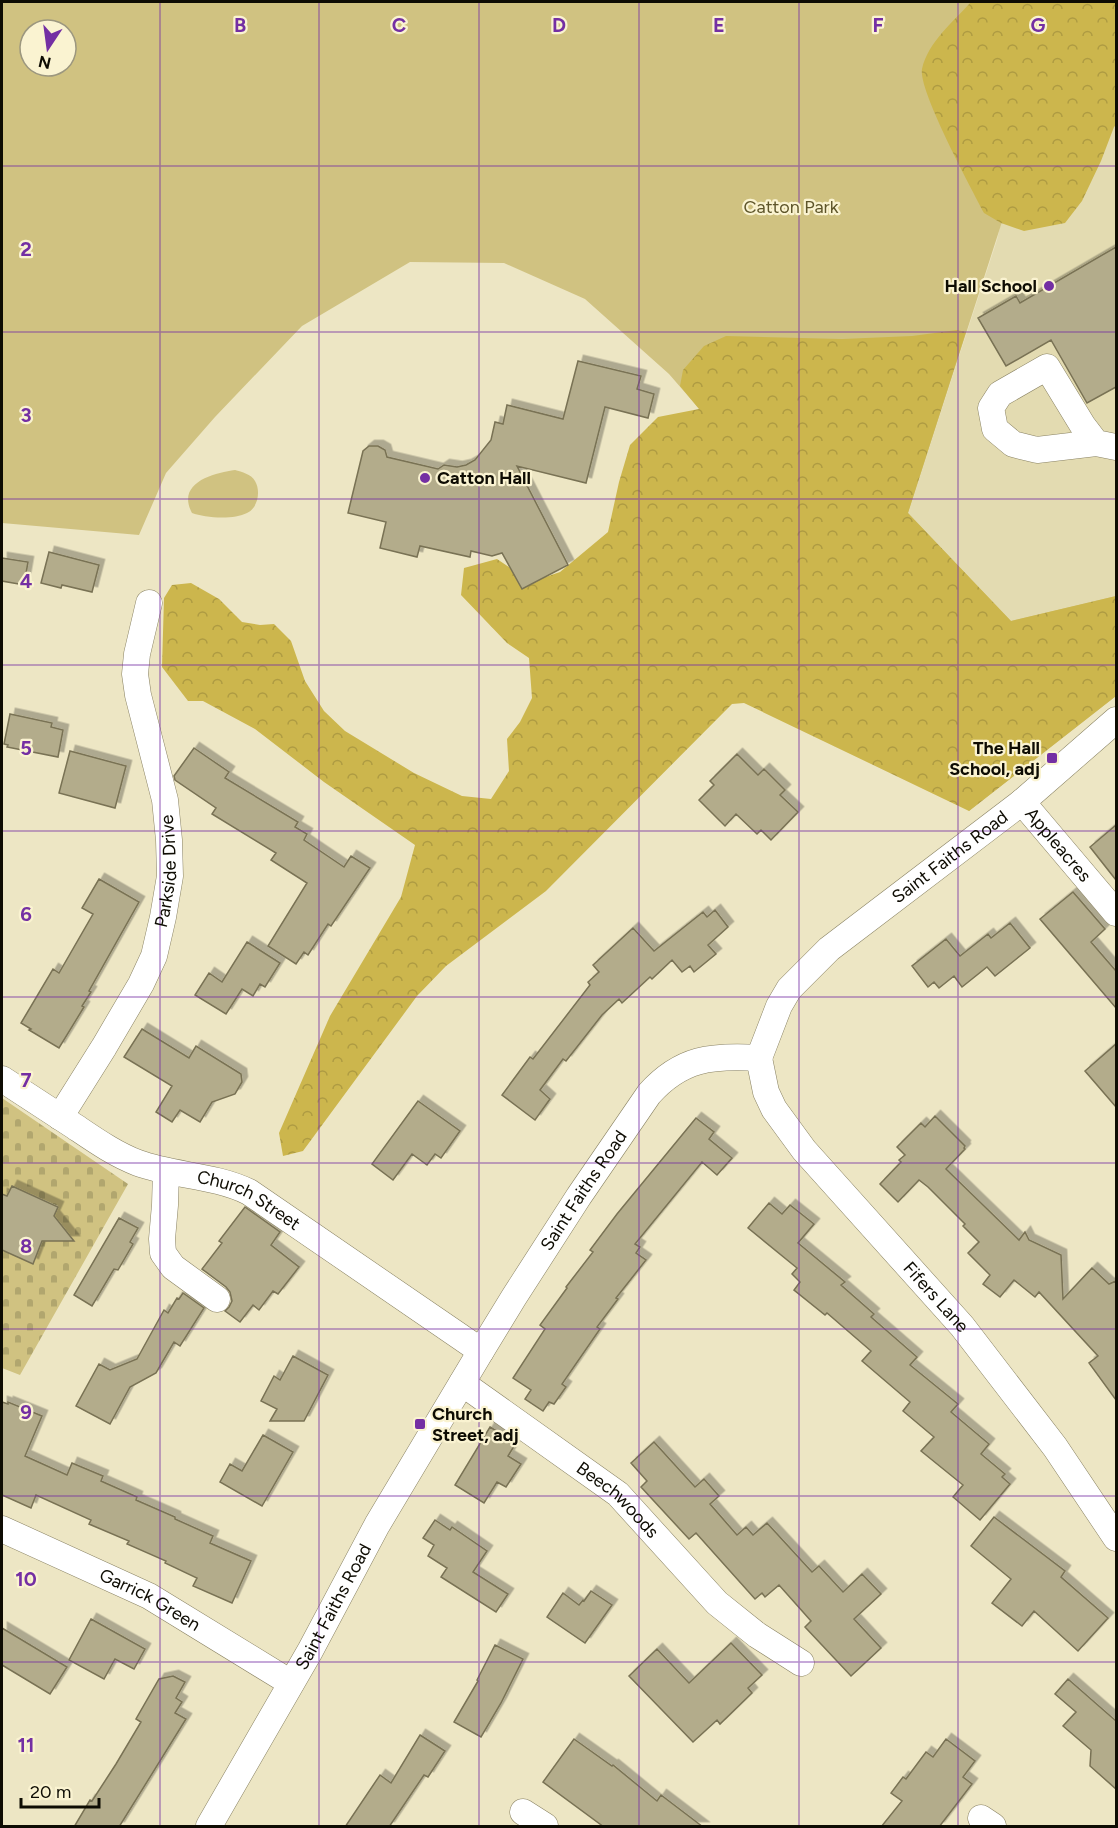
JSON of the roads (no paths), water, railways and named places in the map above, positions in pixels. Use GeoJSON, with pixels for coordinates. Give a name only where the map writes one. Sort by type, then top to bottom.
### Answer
{"type":"FeatureCollection","features":[{"type":"Feature","properties":{"kind":"street"},"geometry":{"type":"LineString","coordinates":[[1047,367],[1083,426],[1106,445],[1033,459],[995,429],[991,408],[1000,394],[1047,367]]}},
{"type":"Feature","properties":{"kind":"street","name":"Parkside Drive"},"geometry":{"type":"LineString","coordinates":[[60,1117],[141,984],[154,956],[164,917],[170,876],[165,800],[138,695],[135,674],[137,654],[149,603]]}},
{"type":"Feature","properties":{"kind":"street","name":"Saint Faiths Road"},"geometry":{"type":"LineString","coordinates":[[209,1827],[310,1651],[377,1526],[481,1351],[579,1196],[649,1094],[662,1080],[678,1069],[693,1063],[727,1056],[759,1058],[779,1006],[789,989],[829,949],[1022,802],[1116,720]]}},
{"type":"Feature","properties":{"kind":"street","name":"Appleacres"},"geometry":{"type":"LineString","coordinates":[[1022,802],[1116,913]]}},
{"type":"Feature","properties":{"kind":"street","name":"Fifers Lane"},"geometry":{"type":"LineString","coordinates":[[759,1058],[766,1092],[774,1109],[804,1150],[962,1326],[1055,1447],[1116,1538]]}},
{"type":"Feature","properties":{"kind":"street","name":"Church Street"},"geometry":{"type":"LineString","coordinates":[[2,1079],[112,1150],[138,1162],[166,1171],[234,1185],[249,1192],[481,1351]]}},
{"type":"Feature","properties":{"kind":"street"},"geometry":{"type":"LineString","coordinates":[[166,1171],[163,1253],[173,1267],[217,1299]]}},
{"type":"Feature","properties":{"kind":"street","name":"Beechwoods"},"geometry":{"type":"LineString","coordinates":[[462,1383],[618,1494],[717,1603],[757,1635],[801,1664]]}},
{"type":"Feature","properties":{"kind":"street","name":"Garrick Green"},"geometry":{"type":"LineString","coordinates":[[2,1529],[149,1596],[291,1683]]}},
{"type":"Feature","properties":{"kind":"street"},"geometry":{"type":"LineString","coordinates":[[523,1812],[545,1827]]}},
{"type":"Feature","properties":{"kind":"place","name":"Hall School"},"geometry":{"type":"Point","coordinates":[1049,286]}},
{"type":"Feature","properties":{"kind":"place","name":"Catton Hall"},"geometry":{"type":"Point","coordinates":[425,478]}},
{"type":"Feature","properties":{"kind":"place","name":"The Hall School, adj"},"geometry":{"type":"Point","coordinates":[1052,758]}},
{"type":"Feature","properties":{"kind":"place","name":"Church Street, adj"},"geometry":{"type":"Point","coordinates":[420,1424]}},
{"type":"Feature","properties":{"kind":"park label","name":"Catton Park"},"geometry":{"type":"Point","coordinates":[791,207]}}]}
